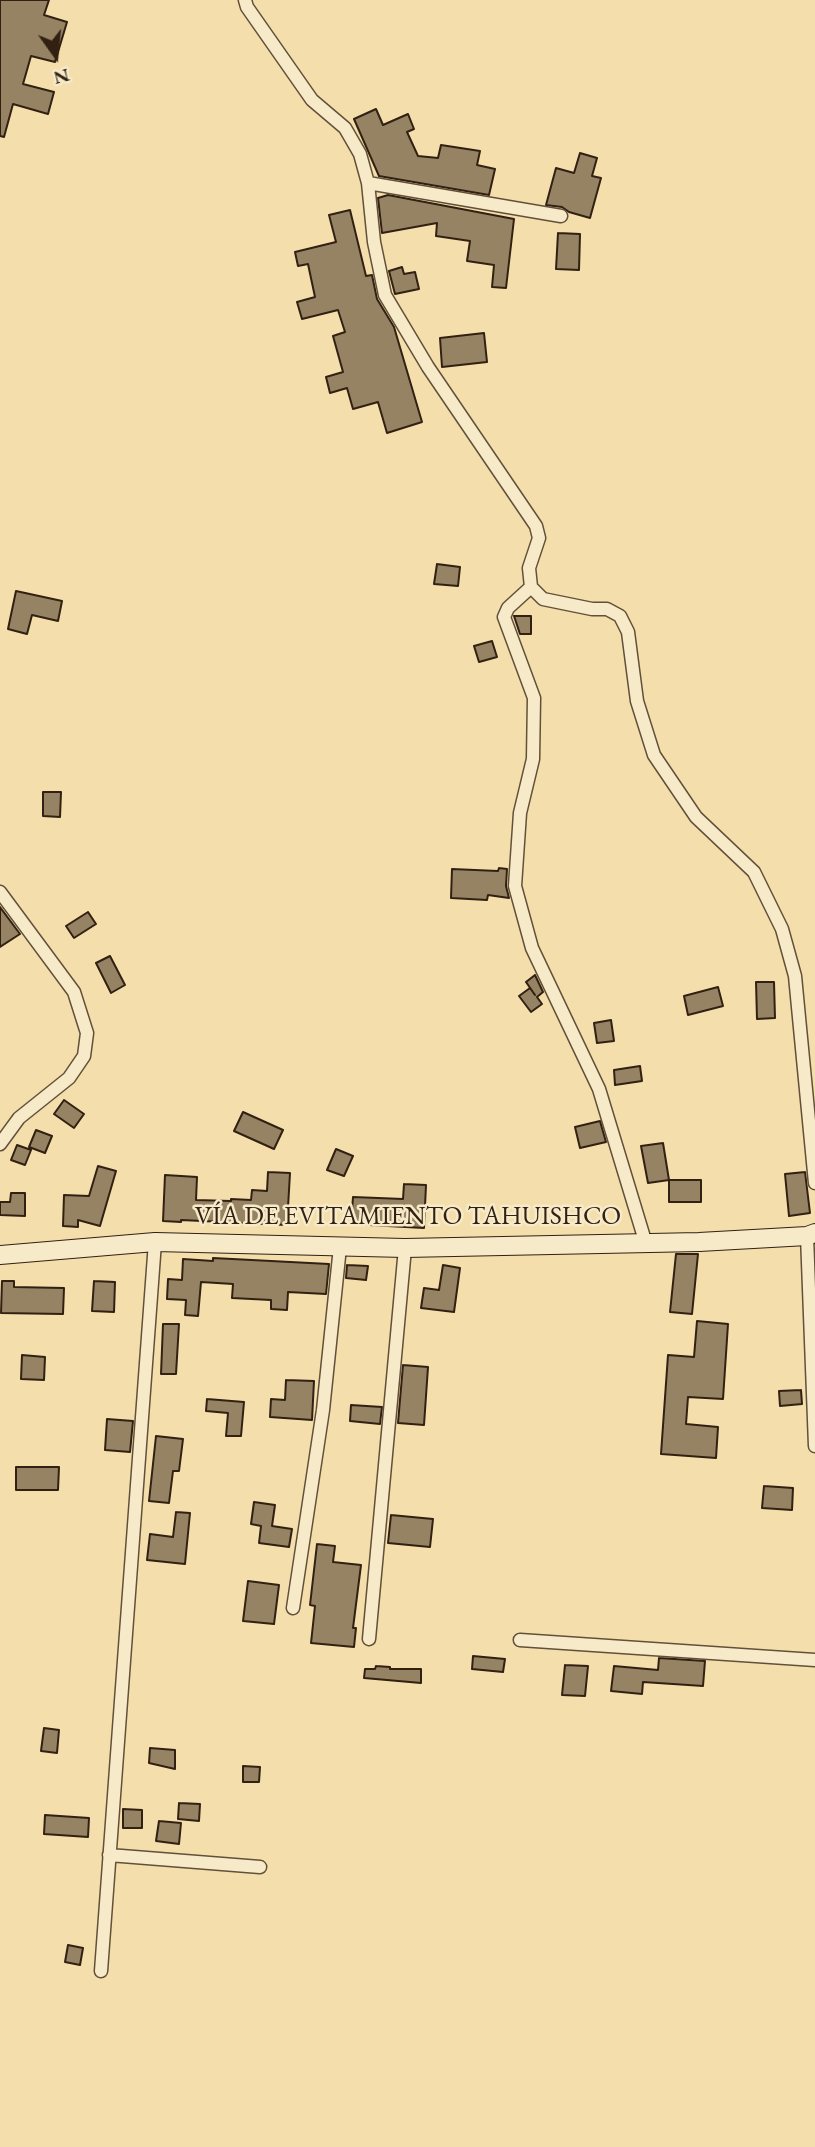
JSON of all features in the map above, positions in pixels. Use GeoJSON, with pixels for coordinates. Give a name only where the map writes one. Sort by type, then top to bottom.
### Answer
{"type":"FeatureCollection","features":[{"type":"Feature","properties":{"kind":"main road","name":"VÍA DE EVITAMIENTO TAHUISHCO"},"geometry":{"type":"LineString","coordinates":[[0,1255],[155,1242],[405,1248],[646,1244],[811,1234]]}},
{"type":"Feature","properties":{"kind":"street"},"geometry":{"type":"LineString","coordinates":[[245,0],[247,7],[312,100],[345,128],[360,154],[368,183],[374,242],[385,295],[428,368],[539,533],[529,568],[531,587],[543,599],[592,609],[607,609],[620,616],[628,632],[637,701],[654,755],[696,817],[754,872],[782,929],[795,975],[815,1183]]}},
{"type":"Feature","properties":{"kind":"street"},"geometry":{"type":"LineString","coordinates":[[368,183],[561,216]]}},
{"type":"Feature","properties":{"kind":"street"},"geometry":{"type":"LineString","coordinates":[[531,587],[508,608],[504,617],[534,698],[533,759],[520,813],[514,886],[532,947],[599,1089],[646,1244]]}},
{"type":"Feature","properties":{"kind":"street"},"geometry":{"type":"LineString","coordinates":[[0,892],[74,992],[87,1033],[84,1056],[69,1077],[19,1118],[0,1144]]}},
{"type":"Feature","properties":{"kind":"street"},"geometry":{"type":"LineString","coordinates":[[811,1234],[815,1446]]}},
{"type":"Feature","properties":{"kind":"street"},"geometry":{"type":"LineString","coordinates":[[101,1971],[155,1242]]}},
{"type":"Feature","properties":{"kind":"street"},"geometry":{"type":"LineString","coordinates":[[293,1608],[323,1410],[340,1247]]}},
{"type":"Feature","properties":{"kind":"street"},"geometry":{"type":"LineString","coordinates":[[369,1639],[405,1248]]}},
{"type":"Feature","properties":{"kind":"street"},"geometry":{"type":"LineString","coordinates":[[520,1640],[815,1660]]}},
{"type":"Feature","properties":{"kind":"street"},"geometry":{"type":"LineString","coordinates":[[109,1855],[260,1867]]}},
{"type":"Feature","properties":{"kind":"building"},"geometry":{"type":"Polygon","coordinates":[[[0,0],[49,0],[44,15],[67,22],[55,62],[31,56],[23,84],[54,92],[48,114],[13,104],[4,137],[0,136],[0,0]]]}},
{"type":"Feature","properties":{"kind":"building"},"geometry":{"type":"Polygon","coordinates":[[[376,109],[383,125],[408,114],[414,129],[407,132],[418,156],[438,158],[441,145],[480,151],[477,165],[495,169],[489,195],[379,176],[354,119],[376,109]]]}},
{"type":"Feature","properties":{"kind":"building"},"geometry":{"type":"Polygon","coordinates":[[[580,153],[597,158],[592,176],[601,178],[590,218],[562,207],[546,205],[556,168],[574,173],[580,153]]]}},
{"type":"Feature","properties":{"kind":"building"},"geometry":{"type":"Polygon","coordinates":[[[388,195],[514,219],[506,288],[492,287],[494,265],[467,261],[470,241],[436,236],[437,223],[382,233],[378,198],[388,195]]]}},
{"type":"Feature","properties":{"kind":"building"},"geometry":{"type":"Polygon","coordinates":[[[350,210],[366,276],[372,275],[377,299],[394,327],[422,422],[387,433],[378,402],[353,409],[347,388],[330,393],[326,377],[343,372],[333,336],[345,332],[338,310],[302,319],[297,302],[315,297],[308,264],[298,266],[295,252],[336,242],[329,215],[350,210]]]}},
{"type":"Feature","properties":{"kind":"building"},"geometry":{"type":"Polygon","coordinates":[[[558,233],[580,234],[579,270],[556,269],[558,233]]]}},
{"type":"Feature","properties":{"kind":"building"},"geometry":{"type":"Polygon","coordinates":[[[402,267],[404,274],[415,272],[419,289],[395,294],[389,271],[402,267]]]}},
{"type":"Feature","properties":{"kind":"building"},"geometry":{"type":"Polygon","coordinates":[[[484,333],[487,362],[442,367],[440,338],[484,333]]]}},
{"type":"Feature","properties":{"kind":"building"},"geometry":{"type":"Polygon","coordinates":[[[437,564],[460,567],[458,586],[434,584],[437,564]]]}},
{"type":"Feature","properties":{"kind":"building"},"geometry":{"type":"Polygon","coordinates":[[[16,591],[62,601],[58,621],[32,615],[27,634],[8,629],[16,591]]]}},
{"type":"Feature","properties":{"kind":"building"},"geometry":{"type":"Polygon","coordinates":[[[514,616],[531,616],[531,634],[520,634],[514,616]]]}},
{"type":"Feature","properties":{"kind":"building"},"geometry":{"type":"Polygon","coordinates":[[[492,641],[497,657],[479,662],[474,646],[492,641]]]}},
{"type":"Feature","properties":{"kind":"building"},"geometry":{"type":"Polygon","coordinates":[[[43,792],[61,792],[60,817],[43,816],[43,792]]]}},
{"type":"Feature","properties":{"kind":"building"},"geometry":{"type":"Polygon","coordinates":[[[499,868],[507,869],[506,886],[509,898],[488,895],[487,900],[451,898],[452,869],[498,871],[499,868]]]}},
{"type":"Feature","properties":{"kind":"building"},"geometry":{"type":"Polygon","coordinates":[[[0,907],[20,934],[0,947],[0,907]]]}},
{"type":"Feature","properties":{"kind":"building"},"geometry":{"type":"Polygon","coordinates":[[[88,912],[96,924],[74,938],[66,926],[88,912]]]}},
{"type":"Feature","properties":{"kind":"building"},"geometry":{"type":"Polygon","coordinates":[[[110,956],[125,985],[111,993],[96,963],[110,956]]]}},
{"type":"Feature","properties":{"kind":"building"},"geometry":{"type":"Polygon","coordinates":[[[535,975],[543,992],[537,997],[542,1004],[531,1012],[519,996],[530,988],[535,995],[526,982],[535,975]]]}},
{"type":"Feature","properties":{"kind":"building"},"geometry":{"type":"Polygon","coordinates":[[[756,982],[774,982],[775,1018],[757,1019],[756,982]]]}},
{"type":"Feature","properties":{"kind":"building"},"geometry":{"type":"Polygon","coordinates":[[[718,987],[723,1006],[688,1015],[684,996],[718,987]]]}},
{"type":"Feature","properties":{"kind":"building"},"geometry":{"type":"Polygon","coordinates":[[[611,1020],[614,1041],[597,1043],[594,1023],[611,1020]]]}},
{"type":"Feature","properties":{"kind":"building"},"geometry":{"type":"Polygon","coordinates":[[[640,1066],[642,1081],[615,1085],[614,1070],[640,1066]]]}},
{"type":"Feature","properties":{"kind":"building"},"geometry":{"type":"Polygon","coordinates":[[[64,1100],[84,1114],[74,1128],[54,1114],[64,1100]]]}},
{"type":"Feature","properties":{"kind":"building"},"geometry":{"type":"Polygon","coordinates":[[[243,1112],[283,1130],[274,1149],[234,1131],[243,1112]]]}},
{"type":"Feature","properties":{"kind":"building"},"geometry":{"type":"Polygon","coordinates":[[[600,1121],[606,1142],[580,1148],[575,1127],[600,1121]]]}},
{"type":"Feature","properties":{"kind":"building"},"geometry":{"type":"Polygon","coordinates":[[[36,1130],[52,1136],[45,1153],[29,1147],[36,1130]]]}},
{"type":"Feature","properties":{"kind":"building"},"geometry":{"type":"Polygon","coordinates":[[[663,1143],[669,1180],[648,1183],[641,1146],[663,1143]]]}},
{"type":"Feature","properties":{"kind":"building"},"geometry":{"type":"Polygon","coordinates":[[[17,1145],[31,1150],[25,1165],[11,1160],[17,1145]]]}},
{"type":"Feature","properties":{"kind":"building"},"geometry":{"type":"Polygon","coordinates":[[[336,1149],[353,1156],[344,1176],[327,1170],[336,1149]]]}},
{"type":"Feature","properties":{"kind":"building"},"geometry":{"type":"Polygon","coordinates":[[[98,1166],[116,1171],[100,1226],[78,1220],[78,1227],[63,1226],[64,1195],[89,1196],[98,1166]]]}},
{"type":"Feature","properties":{"kind":"building"},"geometry":{"type":"Polygon","coordinates":[[[268,1172],[290,1173],[287,1225],[163,1221],[165,1175],[197,1177],[196,1200],[231,1201],[251,1200],[252,1190],[267,1191],[268,1172]]]}},
{"type":"Feature","properties":{"kind":"building"},"geometry":{"type":"Polygon","coordinates":[[[805,1172],[810,1213],[789,1216],[785,1174],[805,1172]]]}},
{"type":"Feature","properties":{"kind":"building"},"geometry":{"type":"Polygon","coordinates":[[[669,1180],[701,1180],[701,1202],[669,1202],[669,1180]]]}},
{"type":"Feature","properties":{"kind":"building"},"geometry":{"type":"Polygon","coordinates":[[[404,1184],[426,1185],[424,1228],[351,1224],[353,1197],[403,1199],[404,1184]]]}},
{"type":"Feature","properties":{"kind":"building"},"geometry":{"type":"Polygon","coordinates":[[[11,1193],[25,1193],[25,1216],[0,1215],[0,1202],[10,1202],[11,1193]]]}},
{"type":"Feature","properties":{"kind":"building"},"geometry":{"type":"Polygon","coordinates":[[[676,1254],[698,1254],[692,1314],[670,1312],[676,1254]]]}},
{"type":"Feature","properties":{"kind":"building"},"geometry":{"type":"Polygon","coordinates":[[[213,1258],[329,1264],[326,1294],[288,1292],[287,1310],[271,1309],[271,1300],[232,1298],[233,1284],[201,1282],[198,1316],[185,1315],[186,1300],[167,1299],[168,1279],[182,1280],[183,1259],[213,1261],[213,1258]]]}},
{"type":"Feature","properties":{"kind":"building"},"geometry":{"type":"Polygon","coordinates":[[[347,1265],[368,1266],[366,1280],[346,1278],[347,1265]]]}},
{"type":"Feature","properties":{"kind":"building"},"geometry":{"type":"Polygon","coordinates":[[[443,1265],[460,1268],[454,1312],[421,1308],[424,1288],[439,1290],[443,1265]]]}},
{"type":"Feature","properties":{"kind":"building"},"geometry":{"type":"Polygon","coordinates":[[[2,1281],[14,1281],[14,1287],[64,1288],[63,1314],[1,1313],[2,1281]]]}},
{"type":"Feature","properties":{"kind":"building"},"geometry":{"type":"Polygon","coordinates":[[[94,1281],[115,1282],[114,1312],[92,1311],[94,1281]]]}},
{"type":"Feature","properties":{"kind":"building"},"geometry":{"type":"Polygon","coordinates":[[[697,1321],[728,1324],[723,1399],[688,1397],[686,1424],[718,1427],[716,1458],[661,1454],[668,1355],[694,1357],[697,1321]]]}},
{"type":"Feature","properties":{"kind":"building"},"geometry":{"type":"Polygon","coordinates":[[[163,1324],[179,1324],[176,1374],[161,1374],[163,1324]]]}},
{"type":"Feature","properties":{"kind":"building"},"geometry":{"type":"Polygon","coordinates":[[[22,1355],[45,1357],[44,1380],[21,1379],[22,1355]]]}},
{"type":"Feature","properties":{"kind":"building"},"geometry":{"type":"Polygon","coordinates":[[[403,1365],[428,1367],[424,1425],[398,1423],[403,1365]]]}},
{"type":"Feature","properties":{"kind":"building"},"geometry":{"type":"Polygon","coordinates":[[[286,1380],[314,1381],[312,1420],[270,1417],[271,1399],[285,1400],[286,1380]]]}},
{"type":"Feature","properties":{"kind":"building"},"geometry":{"type":"Polygon","coordinates":[[[801,1390],[802,1404],[780,1406],[779,1391],[801,1390]]]}},
{"type":"Feature","properties":{"kind":"building"},"geometry":{"type":"Polygon","coordinates":[[[207,1399],[244,1402],[241,1436],[226,1436],[228,1413],[206,1411],[207,1399]]]}},
{"type":"Feature","properties":{"kind":"building"},"geometry":{"type":"Polygon","coordinates":[[[351,1405],[382,1407],[380,1424],[350,1421],[351,1405]]]}},
{"type":"Feature","properties":{"kind":"building"},"geometry":{"type":"Polygon","coordinates":[[[107,1419],[133,1421],[130,1452],[105,1450],[107,1419]]]}},
{"type":"Feature","properties":{"kind":"building"},"geometry":{"type":"Polygon","coordinates":[[[156,1436],[183,1439],[179,1471],[173,1471],[169,1503],[149,1501],[156,1436]]]}},
{"type":"Feature","properties":{"kind":"building"},"geometry":{"type":"Polygon","coordinates":[[[16,1467],[59,1467],[58,1490],[16,1490],[16,1467]]]}},
{"type":"Feature","properties":{"kind":"building"},"geometry":{"type":"Polygon","coordinates":[[[764,1486],[793,1488],[792,1510],[762,1508],[764,1486]]]}},
{"type":"Feature","properties":{"kind":"building"},"geometry":{"type":"Polygon","coordinates":[[[254,1502],[275,1505],[272,1526],[292,1529],[289,1547],[259,1543],[261,1526],[251,1524],[254,1502]]]}},
{"type":"Feature","properties":{"kind":"building"},"geometry":{"type":"Polygon","coordinates":[[[176,1512],[190,1513],[185,1564],[147,1560],[150,1534],[173,1537],[176,1512]]]}},
{"type":"Feature","properties":{"kind":"building"},"geometry":{"type":"Polygon","coordinates":[[[391,1515],[433,1519],[430,1547],[388,1543],[391,1515]]]}},
{"type":"Feature","properties":{"kind":"building"},"geometry":{"type":"Polygon","coordinates":[[[317,1544],[335,1546],[333,1562],[361,1565],[353,1628],[356,1628],[354,1647],[311,1643],[315,1606],[310,1605],[317,1544]]]}},
{"type":"Feature","properties":{"kind":"building"},"geometry":{"type":"Polygon","coordinates":[[[248,1581],[279,1585],[274,1624],[243,1621],[248,1581]]]}},
{"type":"Feature","properties":{"kind":"building"},"geometry":{"type":"Polygon","coordinates":[[[473,1656],[505,1659],[503,1672],[472,1669],[473,1656]]]}},
{"type":"Feature","properties":{"kind":"building"},"geometry":{"type":"Polygon","coordinates":[[[659,1658],[705,1661],[703,1686],[643,1682],[642,1694],[611,1691],[614,1666],[658,1670],[659,1658]]]}},
{"type":"Feature","properties":{"kind":"building"},"geometry":{"type":"Polygon","coordinates":[[[565,1665],[588,1666],[585,1696],[562,1695],[565,1665]]]}},
{"type":"Feature","properties":{"kind":"building"},"geometry":{"type":"Polygon","coordinates":[[[376,1666],[421,1669],[421,1683],[364,1678],[365,1669],[375,1669],[376,1666]]]}},
{"type":"Feature","properties":{"kind":"building"},"geometry":{"type":"Polygon","coordinates":[[[44,1728],[59,1730],[57,1753],[41,1751],[44,1728]]]}},
{"type":"Feature","properties":{"kind":"building"},"geometry":{"type":"Polygon","coordinates":[[[150,1748],[175,1750],[175,1769],[149,1763],[150,1748]]]}},
{"type":"Feature","properties":{"kind":"building"},"geometry":{"type":"Polygon","coordinates":[[[243,1766],[260,1767],[259,1782],[243,1782],[243,1766]]]}},
{"type":"Feature","properties":{"kind":"building"},"geometry":{"type":"Polygon","coordinates":[[[179,1803],[200,1804],[199,1821],[178,1819],[179,1803]]]}},
{"type":"Feature","properties":{"kind":"building"},"geometry":{"type":"Polygon","coordinates":[[[123,1809],[142,1810],[142,1828],[123,1828],[123,1809]]]}},
{"type":"Feature","properties":{"kind":"building"},"geometry":{"type":"Polygon","coordinates":[[[45,1815],[89,1818],[88,1837],[44,1834],[45,1815]]]}},
{"type":"Feature","properties":{"kind":"building"},"geometry":{"type":"Polygon","coordinates":[[[159,1821],[181,1823],[179,1844],[156,1841],[159,1821]]]}},
{"type":"Feature","properties":{"kind":"building"},"geometry":{"type":"Polygon","coordinates":[[[68,1945],[83,1948],[80,1965],[65,1962],[68,1945]]]}}]}
